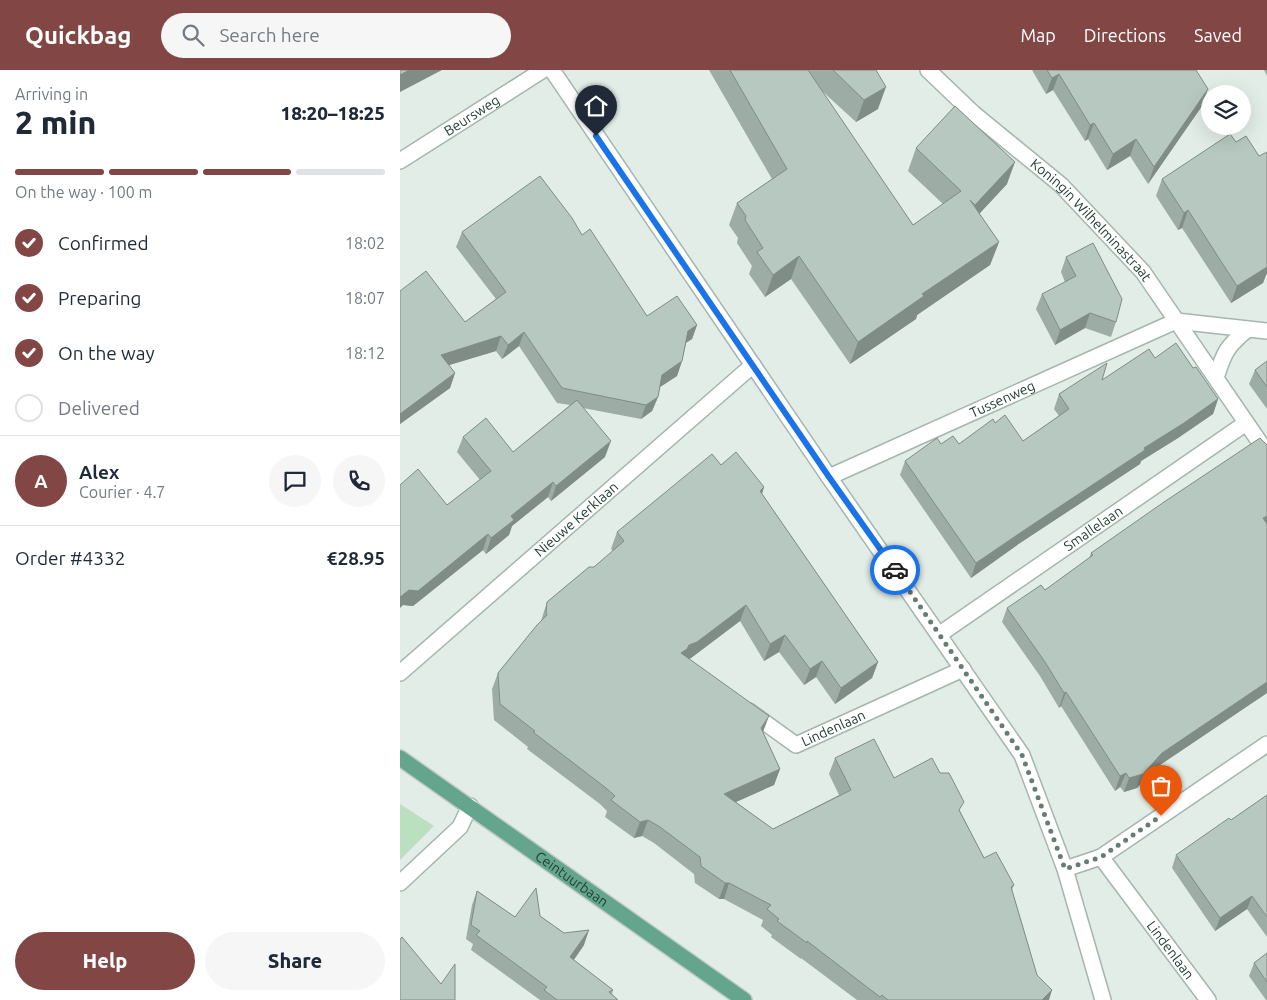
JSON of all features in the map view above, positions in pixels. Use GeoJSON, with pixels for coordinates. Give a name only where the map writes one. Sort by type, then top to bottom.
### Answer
{"type":"FeatureCollection","features":[{"type":"Feature","properties":{"kind":"main road","name":"Ceintuurbaan"},"geometry":{"type":"LineString","coordinates":[[400,758],[744,1000]]}},
{"type":"Feature","properties":{"kind":"street","name":"Beursweg"},"geometry":{"type":"LineString","coordinates":[[400,161],[543,70]]}},
{"type":"Feature","properties":{"kind":"street"},"geometry":{"type":"LineString","coordinates":[[552,70],[829,477],[940,634],[1022,755],[1065,869],[1102,1000]]}},
{"type":"Feature","properties":{"kind":"street","name":"Koningin Wilhelminastraat"},"geometry":{"type":"LineString","coordinates":[[928,70],[973,113],[1061,184],[1143,272],[1176,321]]}},
{"type":"Feature","properties":{"kind":"street"},"geometry":{"type":"LineString","coordinates":[[1176,321],[1267,332]]}},
{"type":"Feature","properties":{"kind":"street"},"geometry":{"type":"LineString","coordinates":[[1176,321],[1267,452]]}},
{"type":"Feature","properties":{"kind":"street","name":"Tussenweg"},"geometry":{"type":"LineString","coordinates":[[829,477],[1176,321]]}},
{"type":"Feature","properties":{"kind":"street"},"geometry":{"type":"LineString","coordinates":[[1216,378],[1223,355],[1231,342],[1248,329]]}},
{"type":"Feature","properties":{"kind":"street","name":"Nieuwe Kerklaan"},"geometry":{"type":"LineString","coordinates":[[400,674],[753,365]]}},
{"type":"Feature","properties":{"kind":"street","name":"Smallelaan"},"geometry":{"type":"LineString","coordinates":[[940,634],[1246,423]]}},
{"type":"Feature","properties":{"kind":"street","name":"Lindenlaan"},"geometry":{"type":"LineString","coordinates":[[735,701],[796,745],[963,669]]}},
{"type":"Feature","properties":{"kind":"street"},"geometry":{"type":"LineString","coordinates":[[1065,869],[1101,857],[1267,744]]}},
{"type":"Feature","properties":{"kind":"street"},"geometry":{"type":"LineString","coordinates":[[400,883],[460,827],[470,806]]}},
{"type":"Feature","properties":{"kind":"street","name":"Lindenlaan"},"geometry":{"type":"LineString","coordinates":[[1101,857],[1208,1000]]}},
{"type":"Feature","properties":{"kind":"green space"},"geometry":{"type":"Polygon","coordinates":[[[400,804],[434,826],[400,860],[400,804]]]}},
{"type":"Feature","properties":{"kind":"building"},"geometry":{"type":"Polygon","coordinates":[[[400,70],[409,70],[400,75],[400,70]]]}},
{"type":"Feature","properties":{"kind":"building"},"geometry":{"type":"Polygon","coordinates":[[[730,70],[808,70],[913,225],[961,191],[916,148],[955,106],[1015,162],[975,205],[970,200],[999,242],[922,294],[924,296],[858,342],[799,256],[773,275],[757,252],[763,248],[745,220],[746,216],[737,203],[787,169],[730,70]]]}},
{"type":"Feature","properties":{"kind":"building"},"geometry":{"type":"Polygon","coordinates":[[[833,70],[876,70],[886,87],[864,100],[833,70]]]}},
{"type":"Feature","properties":{"kind":"building"},"geometry":{"type":"Polygon","coordinates":[[[1047,70],[1196,70],[1205,85],[1201,85],[1201,99],[1154,167],[1136,139],[1113,154],[1094,123],[1090,125],[1059,74],[1052,78],[1047,70]]]}},
{"type":"Feature","properties":{"kind":"building"},"geometry":{"type":"Polygon","coordinates":[[[1228,135],[1231,135],[1236,142],[1246,136],[1259,156],[1267,152],[1267,267],[1237,286],[1188,210],[1184,213],[1162,179],[1228,135]]]}},
{"type":"Feature","properties":{"kind":"building"},"geometry":{"type":"Polygon","coordinates":[[[540,176],[572,218],[582,235],[590,229],[647,316],[677,296],[697,325],[688,331],[682,361],[662,375],[658,397],[646,405],[562,388],[524,332],[508,345],[501,336],[441,355],[455,373],[400,414],[400,291],[426,271],[465,322],[506,292],[462,232],[540,176]]]}},
{"type":"Feature","properties":{"kind":"building"},"geometry":{"type":"Polygon","coordinates":[[[1093,243],[1122,299],[1116,322],[1090,313],[1060,330],[1042,294],[1076,276],[1066,257],[1093,243]]]}},
{"type":"Feature","properties":{"kind":"building"},"geometry":{"type":"Polygon","coordinates":[[[1176,343],[1193,368],[1196,367],[1218,399],[976,563],[905,461],[937,438],[941,444],[953,436],[959,444],[993,419],[995,423],[1005,415],[1023,441],[1069,409],[1059,394],[1107,363],[1102,380],[1149,349],[1155,358],[1176,343]]]}},
{"type":"Feature","properties":{"kind":"building"},"geometry":{"type":"Polygon","coordinates":[[[1267,361],[1267,387],[1255,370],[1267,361]]]}},
{"type":"Feature","properties":{"kind":"building"},"geometry":{"type":"Polygon","coordinates":[[[577,400],[611,441],[556,486],[553,482],[511,516],[514,520],[491,538],[488,534],[418,591],[409,590],[400,597],[400,485],[418,469],[447,505],[491,471],[463,437],[486,418],[513,452],[577,400]]]}},
{"type":"Feature","properties":{"kind":"building"},"geometry":{"type":"Polygon","coordinates":[[[1260,438],[1267,445],[1267,516],[1263,518],[1267,524],[1267,682],[1162,753],[1143,774],[1129,778],[1126,773],[1120,776],[1066,692],[1064,693],[1007,608],[1041,585],[1045,590],[1093,555],[1091,553],[1260,438]]]}},
{"type":"Feature","properties":{"kind":"building"},"geometry":{"type":"Polygon","coordinates":[[[736,452],[764,487],[760,491],[878,662],[841,688],[822,661],[810,669],[785,635],[770,644],[746,605],[697,642],[689,645],[681,653],[769,716],[761,728],[780,769],[724,794],[773,829],[851,790],[835,758],[874,739],[894,778],[932,758],[940,773],[949,773],[964,802],[959,810],[984,858],[996,852],[1014,885],[1011,887],[1037,975],[1052,990],[1042,1000],[888,1000],[882,995],[880,997],[807,941],[807,943],[777,921],[779,919],[767,909],[771,905],[729,883],[725,883],[701,866],[700,857],[660,827],[648,820],[640,822],[611,800],[615,796],[606,788],[500,704],[498,673],[547,615],[547,602],[589,567],[594,567],[624,541],[617,532],[712,454],[721,465],[736,452]]]}},
{"type":"Feature","properties":{"kind":"building"},"geometry":{"type":"Polygon","coordinates":[[[1267,795],[1267,917],[1252,896],[1220,918],[1176,855],[1229,818],[1231,820],[1267,795]]]}},
{"type":"Feature","properties":{"kind":"building"},"geometry":{"type":"Polygon","coordinates":[[[536,888],[540,916],[564,933],[589,930],[570,957],[613,990],[609,992],[618,1000],[557,1000],[544,990],[547,987],[476,935],[480,931],[471,925],[477,891],[515,917],[536,888]]]}},
{"type":"Feature","properties":{"kind":"building"},"geometry":{"type":"Polygon","coordinates":[[[402,937],[441,984],[455,964],[455,1000],[400,1000],[400,939],[402,937]]]}},
{"type":"Feature","properties":{"kind":"building"},"geometry":{"type":"Polygon","coordinates":[[[1267,953],[1267,982],[1254,963],[1267,953]]]}},
{"type":"Feature","properties":{"kind":"way so far"},"geometry":{"type":"LineString","coordinates":[[895,570],[1022,755],[1065,869],[1101,857],[1161,816]]}},
{"type":"Feature","properties":{"kind":"route"},"geometry":{"type":"LineString","coordinates":[[596,136],[829,477],[895,570]]}}]}
